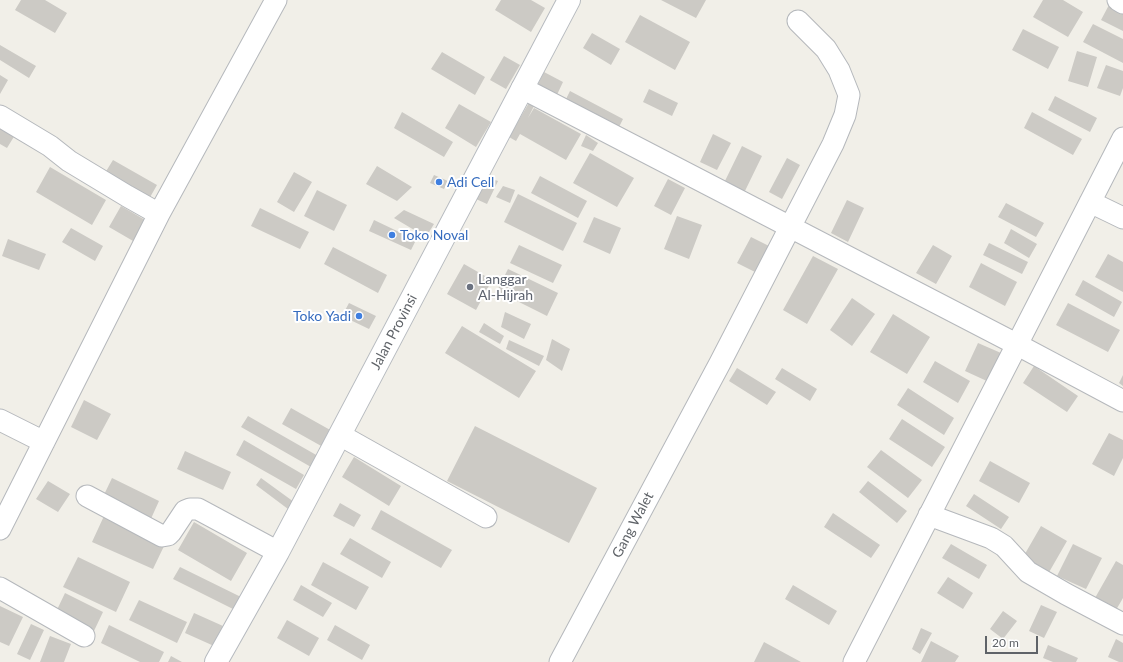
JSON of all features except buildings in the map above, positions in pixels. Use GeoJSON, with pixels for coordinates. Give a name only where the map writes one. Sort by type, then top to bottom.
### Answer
{"type":"FeatureCollection","features":[{"type":"Feature","properties":{"kind":"main road","name":"Jalan Provinsi"},"geometry":{"type":"LineString","coordinates":[[216,662],[278,552],[569,0]]}},
{"type":"Feature","properties":{"kind":"street"},"geometry":{"type":"LineString","coordinates":[[0,529],[159,214],[276,0]]}},
{"type":"Feature","properties":{"kind":"street"},"geometry":{"type":"LineString","coordinates":[[1118,0],[1123,3]]}},
{"type":"Feature","properties":{"kind":"street","name":"Gang Walet"},"geometry":{"type":"LineString","coordinates":[[560,662],[706,388],[833,144],[845,115],[849,95],[839,70],[826,49],[798,21]]}},
{"type":"Feature","properties":{"kind":"street"},"geometry":{"type":"LineString","coordinates":[[522,88],[1123,401]]}},
{"type":"Feature","properties":{"kind":"street"},"geometry":{"type":"LineString","coordinates":[[0,116],[50,146],[69,161],[159,214]]}},
{"type":"Feature","properties":{"kind":"street"},"geometry":{"type":"LineString","coordinates":[[854,662],[1123,138]]}},
{"type":"Feature","properties":{"kind":"street"},"geometry":{"type":"LineString","coordinates":[[1090,202],[1123,218]]}},
{"type":"Feature","properties":{"kind":"street"},"geometry":{"type":"LineString","coordinates":[[0,420],[44,442]]}},
{"type":"Feature","properties":{"kind":"street"},"geometry":{"type":"LineString","coordinates":[[340,435],[486,517]]}},
{"type":"Feature","properties":{"kind":"street"},"geometry":{"type":"LineString","coordinates":[[87,496],[162,536],[168,535],[172,532],[185,511],[190,508],[198,509],[278,552]]}},
{"type":"Feature","properties":{"kind":"street"},"geometry":{"type":"LineString","coordinates":[[929,515],[998,542],[1004,546],[1028,572],[1123,624]]}},
{"type":"Feature","properties":{"kind":"street"},"geometry":{"type":"LineString","coordinates":[[0,588],[84,636]]}},
{"type":"Feature","properties":{"kind":"place","name":"Adi Cell"},"geometry":{"type":"Point","coordinates":[439,182]}},
{"type":"Feature","properties":{"kind":"place","name":"Toko Noval"},"geometry":{"type":"Point","coordinates":[392,235]}},
{"type":"Feature","properties":{"kind":"place","name":"Langgar Al-Hijrah"},"geometry":{"type":"Point","coordinates":[470,287]}},
{"type":"Feature","properties":{"kind":"place","name":"Toko Yadi"},"geometry":{"type":"Point","coordinates":[359,316]}}]}
